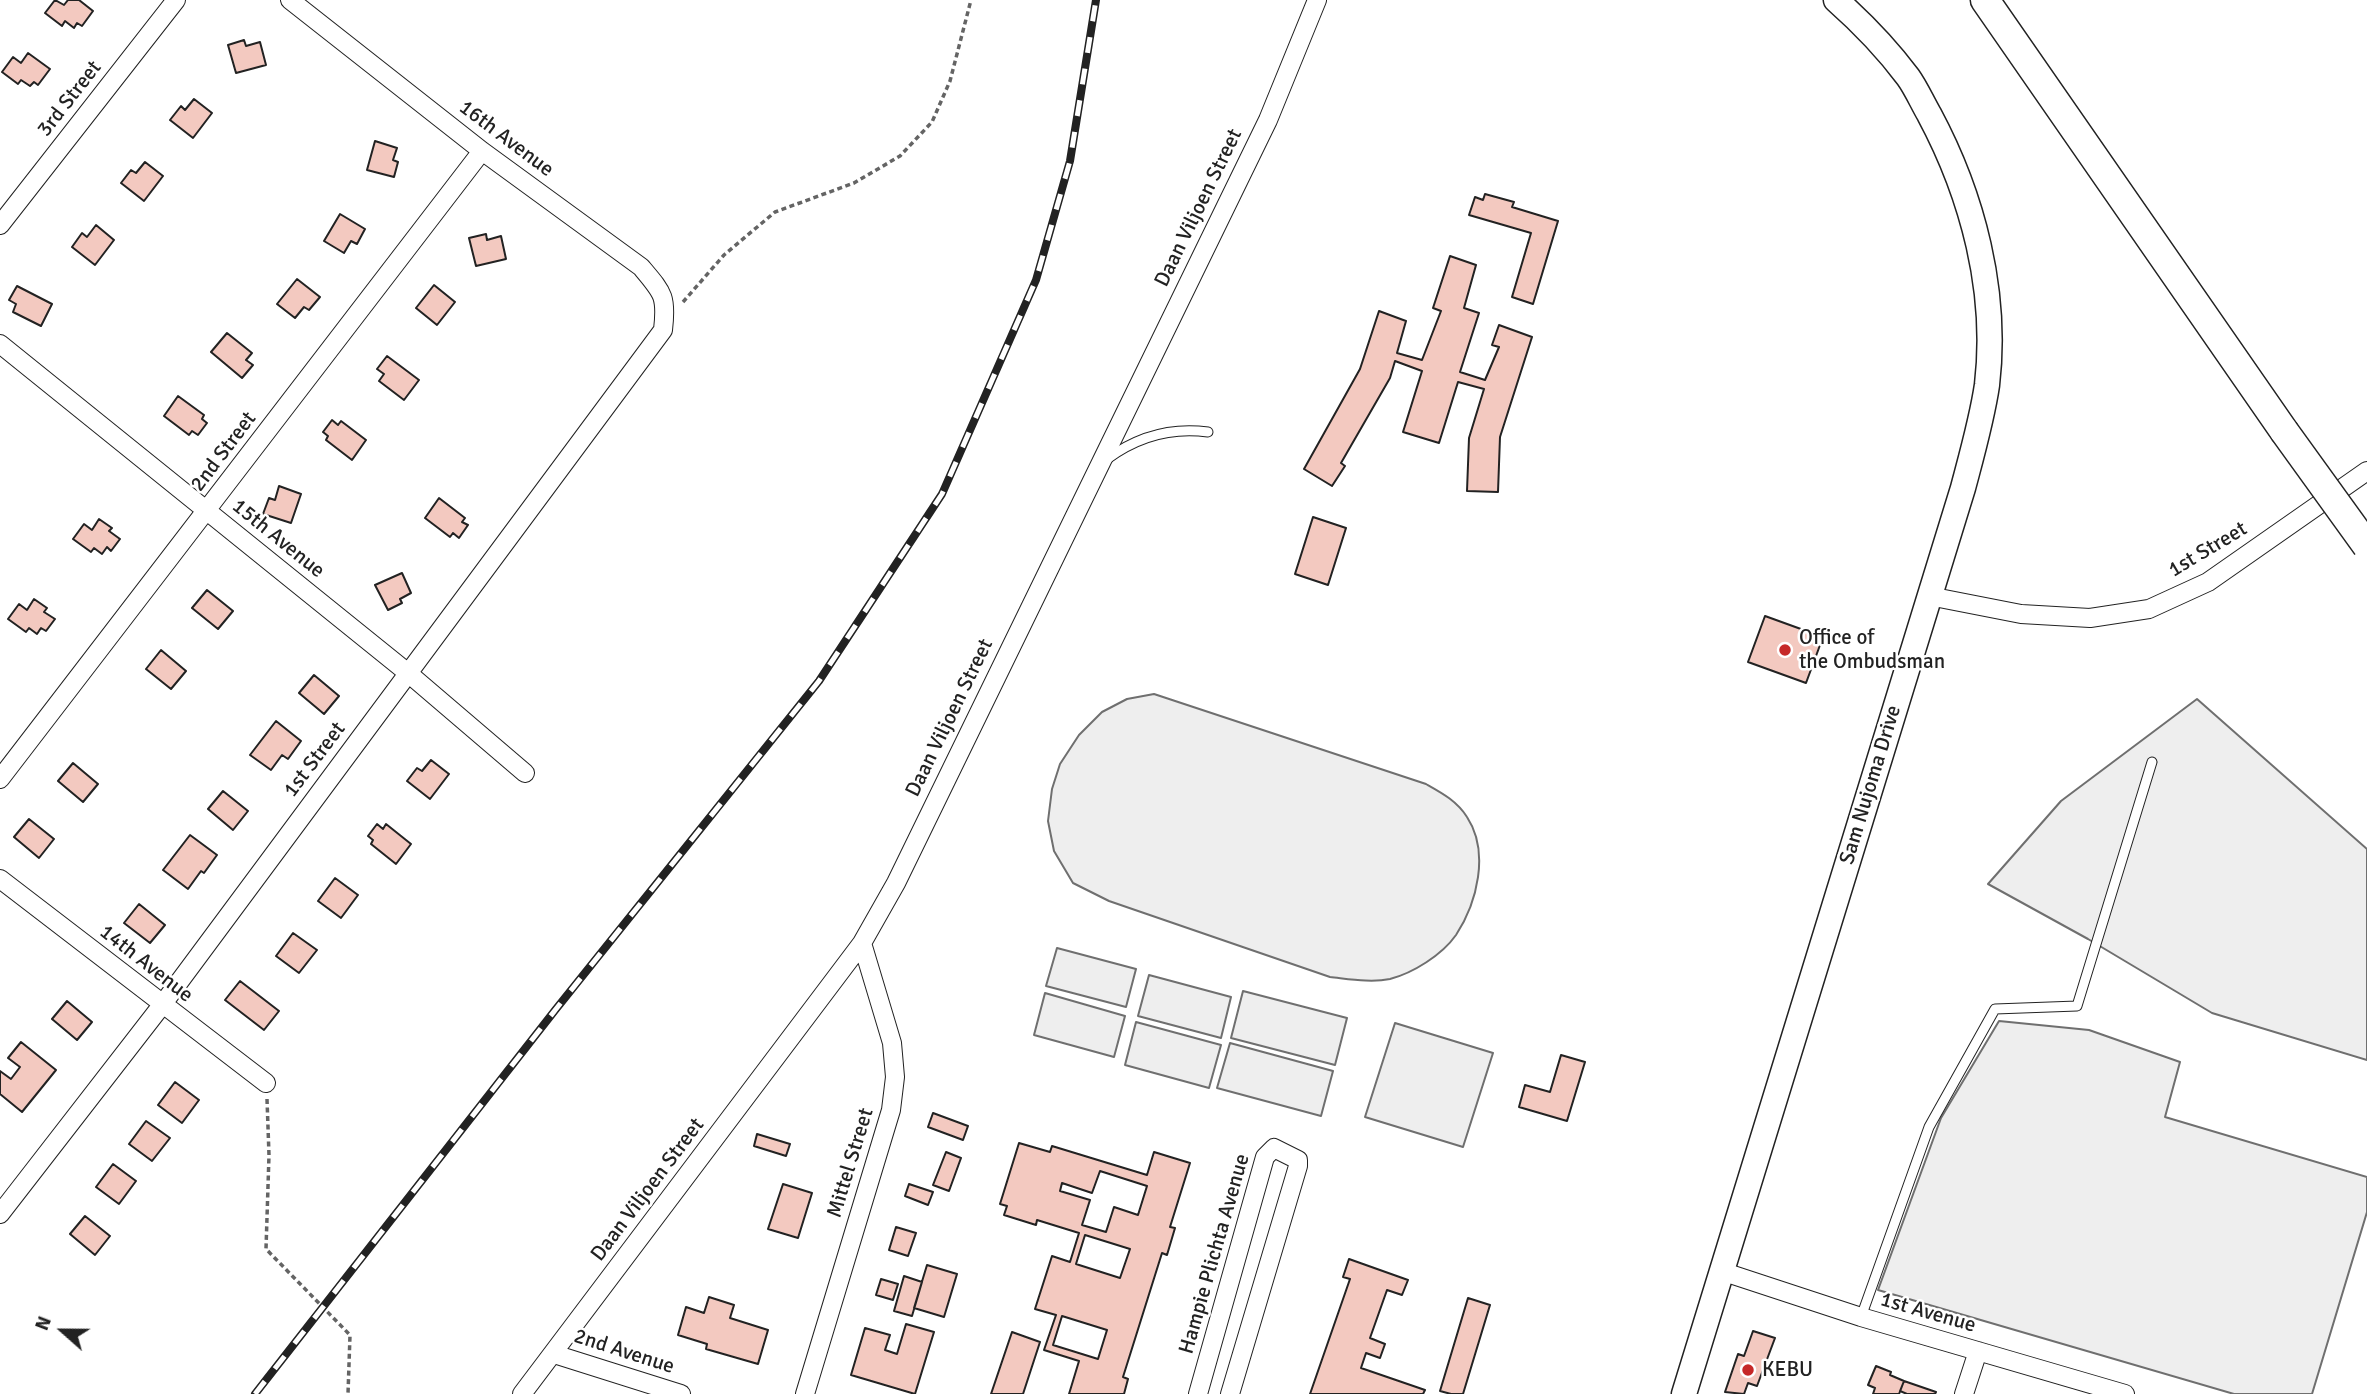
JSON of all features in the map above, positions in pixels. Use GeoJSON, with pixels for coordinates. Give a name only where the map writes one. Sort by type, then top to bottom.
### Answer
{"type":"FeatureCollection","features":[{"type":"Feature","properties":{"kind":"highway"},"geometry":{"type":"LineString","coordinates":[[1985,0],[2367,546]]}},
{"type":"Feature","properties":{"kind":"main road","name":"Sam Nujoma Drive"},"geometry":{"type":"LineString","coordinates":[[1684,1394],[1963,488],[1987,385],[1990,329],[1983,271],[1969,204],[1944,142],[1909,79],[1864,26],[1836,0]]}},
{"type":"Feature","properties":{"kind":"street","name":"3rd Street"},"geometry":{"type":"LineString","coordinates":[[0,225],[176,0]]}},
{"type":"Feature","properties":{"kind":"street","name":"16th Avenue"},"geometry":{"type":"LineString","coordinates":[[290,0],[482,151],[641,267],[657,286],[666,304],[663,330]]}},
{"type":"Feature","properties":{"kind":"street","name":"Daan Viljoen Street"},"geometry":{"type":"LineString","coordinates":[[522,1394],[862,943],[896,883],[1268,120],[1317,0]]}},
{"type":"Feature","properties":{"kind":"street","name":"2nd Street"},"geometry":{"type":"LineString","coordinates":[[0,779],[482,151]]}},
{"type":"Feature","properties":{"kind":"street","name":"1st Street"},"geometry":{"type":"LineString","coordinates":[[0,1214],[162,1005],[663,330]]}},
{"type":"Feature","properties":{"kind":"street","name":"15th Avenue"},"geometry":{"type":"LineString","coordinates":[[0,344],[408,673],[525,773]]}},
{"type":"Feature","properties":{"kind":"street","name":"1st Street"},"geometry":{"type":"LineString","coordinates":[[1930,596],[2021,614],[2090,618],[2149,609],[2208,582],[2367,471]]}},
{"type":"Feature","properties":{"kind":"street","name":"14th Avenue"},"geometry":{"type":"LineString","coordinates":[[0,879],[266,1083]]}},
{"type":"Feature","properties":{"kind":"street","name":"Mittel Street"},"geometry":{"type":"LineString","coordinates":[[805,1394],[891,1110],[895,1077],[892,1043],[862,943]]}},
{"type":"Feature","properties":{"kind":"street","name":"Hampie Plichta Avenue"},"geometry":{"type":"LineString","coordinates":[[1198,1394],[1265,1157],[1274,1148],[1295,1156],[1298,1166],[1230,1394]]}},
{"type":"Feature","properties":{"kind":"street","name":"1st Avenue"},"geometry":{"type":"LineString","coordinates":[[1721,1271],[1861,1317],[2125,1394]]}},
{"type":"Feature","properties":{"kind":"street"},"geometry":{"type":"LineString","coordinates":[[1964,1394],[1978,1351]]}},
{"type":"Feature","properties":{"kind":"street","name":"2nd Avenue"},"geometry":{"type":"LineString","coordinates":[[554,1353],[681,1394]]}},
{"type":"Feature","properties":{"kind":"lane"},"geometry":{"type":"LineString","coordinates":[[1097,467],[1125,446],[1157,434],[1191,430],[1208,432]]}},
{"type":"Feature","properties":{"kind":"lane"},"geometry":{"type":"LineString","coordinates":[[1861,1317],[1929,1127],[1995,1009],[2077,1006],[2152,762]]}},
{"type":"Feature","properties":{"kind":"path"},"geometry":{"type":"LineString","coordinates":[[663,330],[685,299],[724,255],[775,212],[854,183],[900,156],[932,122],[950,81],[971,0]]}},
{"type":"Feature","properties":{"kind":"path"},"geometry":{"type":"LineString","coordinates":[[266,1083],[270,1155],[266,1249],[350,1335],[348,1394]]}},
{"type":"Feature","properties":{"kind":"shaded area"},"geometry":{"type":"Polygon","coordinates":[[[1154,694],[1426,784],[1454,802],[1463,811],[1474,831],[1479,861],[1475,893],[1456,935],[1426,962],[1390,979],[1368,981],[1330,977],[1109,901],[1073,883],[1054,851],[1048,821],[1052,789],[1060,764],[1079,735],[1102,712],[1127,699],[1154,694]]]}},
{"type":"Feature","properties":{"kind":"shaded area"},"geometry":{"type":"Polygon","coordinates":[[[2197,699],[2367,849],[2367,1060],[2212,1013],[2088,939],[1988,884],[2061,801],[2197,699]]]}},
{"type":"Feature","properties":{"kind":"shaded area"},"geometry":{"type":"Polygon","coordinates":[[[1057,948],[1136,969],[1126,1007],[1046,986],[1057,948]]]}},
{"type":"Feature","properties":{"kind":"shaded area"},"geometry":{"type":"Polygon","coordinates":[[[1149,975],[1231,997],[1221,1038],[1138,1016],[1149,975]]]}},
{"type":"Feature","properties":{"kind":"shaded area"},"geometry":{"type":"Polygon","coordinates":[[[1243,991],[1347,1018],[1335,1065],[1231,1038],[1243,991]]]}},
{"type":"Feature","properties":{"kind":"shaded area"},"geometry":{"type":"Polygon","coordinates":[[[1045,993],[1125,1016],[1114,1057],[1034,1035],[1045,993]]]}},
{"type":"Feature","properties":{"kind":"shaded area"},"geometry":{"type":"Polygon","coordinates":[[[1999,1021],[2089,1030],[2180,1062],[2165,1117],[2367,1177],[2367,1212],[2312,1394],[2234,1394],[1878,1290],[1941,1118],[1999,1021]]]}},
{"type":"Feature","properties":{"kind":"shaded area"},"geometry":{"type":"Polygon","coordinates":[[[1136,1022],[1221,1045],[1209,1088],[1125,1065],[1136,1022]]]}},
{"type":"Feature","properties":{"kind":"shaded area"},"geometry":{"type":"Polygon","coordinates":[[[1395,1023],[1493,1053],[1463,1147],[1365,1117],[1395,1023]]]}},
{"type":"Feature","properties":{"kind":"shaded area"},"geometry":{"type":"Polygon","coordinates":[[[1230,1043],[1333,1071],[1321,1116],[1217,1088],[1230,1043]]]}},
{"type":"Feature","properties":{"kind":"building"},"geometry":{"type":"Polygon","coordinates":[[[55,0],[64,5],[68,0],[79,0],[93,11],[82,26],[77,23],[74,28],[65,21],[62,26],[45,13],[55,0]]]}},
{"type":"Feature","properties":{"kind":"building"},"geometry":{"type":"Polygon","coordinates":[[[244,40],[246,46],[260,42],[266,65],[236,73],[228,45],[244,40]]]}},
{"type":"Feature","properties":{"kind":"building"},"geometry":{"type":"Polygon","coordinates":[[[28,53],[50,69],[38,85],[34,82],[30,86],[21,80],[18,84],[2,72],[13,57],[21,63],[28,53]]]}},
{"type":"Feature","properties":{"kind":"building"},"geometry":{"type":"Polygon","coordinates":[[[194,99],[212,113],[193,138],[170,120],[181,106],[185,110],[194,99]]]}},
{"type":"Feature","properties":{"kind":"building"},"geometry":{"type":"Polygon","coordinates":[[[375,141],[397,148],[393,160],[398,162],[394,177],[367,170],[375,141]]]}},
{"type":"Feature","properties":{"kind":"building"},"geometry":{"type":"Polygon","coordinates":[[[145,162],[163,176],[144,201],[121,183],[131,170],[136,173],[145,162]]]}},
{"type":"Feature","properties":{"kind":"building"},"geometry":{"type":"Polygon","coordinates":[[[1485,194],[1514,202],[1512,207],[1558,221],[1533,304],[1512,297],[1531,233],[1469,215],[1475,197],[1483,200],[1485,194]]]}},
{"type":"Feature","properties":{"kind":"building"},"geometry":{"type":"Polygon","coordinates":[[[340,214],[365,229],[357,244],[351,241],[344,253],[324,241],[340,214]]]}},
{"type":"Feature","properties":{"kind":"building"},"geometry":{"type":"Polygon","coordinates":[[[96,225],[114,240],[95,265],[72,247],[82,233],[87,237],[96,225]]]}},
{"type":"Feature","properties":{"kind":"building"},"geometry":{"type":"Polygon","coordinates":[[[486,234],[487,240],[501,236],[506,259],[476,266],[469,238],[486,234]]]}},
{"type":"Feature","properties":{"kind":"building"},"geometry":{"type":"Polygon","coordinates":[[[1450,256],[1476,265],[1464,308],[1479,313],[1460,372],[1485,380],[1499,347],[1492,345],[1499,325],[1532,337],[1500,437],[1498,492],[1467,491],[1469,438],[1484,389],[1458,382],[1439,443],[1403,432],[1422,371],[1395,361],[1390,378],[1341,463],[1345,466],[1332,486],[1304,469],[1360,369],[1379,311],[1406,321],[1397,353],[1422,360],[1441,311],[1433,308],[1450,256]]]}},
{"type":"Feature","properties":{"kind":"building"},"geometry":{"type":"Polygon","coordinates":[[[297,279],[320,297],[309,310],[304,307],[295,318],[277,304],[297,279]]]}},
{"type":"Feature","properties":{"kind":"building"},"geometry":{"type":"Polygon","coordinates":[[[434,285],[455,302],[437,325],[416,308],[434,285]]]}},
{"type":"Feature","properties":{"kind":"building"},"geometry":{"type":"Polygon","coordinates":[[[17,286],[52,304],[41,326],[13,312],[16,304],[9,300],[17,286]]]}},
{"type":"Feature","properties":{"kind":"building"},"geometry":{"type":"Polygon","coordinates":[[[227,333],[252,353],[246,360],[253,365],[242,378],[211,352],[227,333]]]}},
{"type":"Feature","properties":{"kind":"building"},"geometry":{"type":"Polygon","coordinates":[[[387,356],[419,380],[404,400],[379,381],[384,374],[377,369],[387,356]]]}},
{"type":"Feature","properties":{"kind":"building"},"geometry":{"type":"Polygon","coordinates":[[[178,396],[204,415],[202,419],[207,423],[198,435],[192,431],[189,435],[164,416],[178,396]]]}},
{"type":"Feature","properties":{"kind":"building"},"geometry":{"type":"Polygon","coordinates":[[[332,420],[338,425],[341,421],[366,440],[352,460],[326,440],[328,436],[323,432],[332,420]]]}},
{"type":"Feature","properties":{"kind":"building"},"geometry":{"type":"Polygon","coordinates":[[[279,486],[301,494],[291,523],[263,514],[269,498],[275,500],[279,486]]]}},
{"type":"Feature","properties":{"kind":"building"},"geometry":{"type":"Polygon","coordinates":[[[439,498],[465,518],[462,522],[468,525],[459,538],[453,533],[450,537],[425,518],[439,498]]]}},
{"type":"Feature","properties":{"kind":"building"},"geometry":{"type":"Polygon","coordinates":[[[1313,517],[1346,528],[1328,585],[1295,574],[1313,517]]]}},
{"type":"Feature","properties":{"kind":"building"},"geometry":{"type":"Polygon","coordinates":[[[99,519],[112,528],[109,531],[120,539],[111,551],[107,547],[102,554],[94,548],[91,552],[73,539],[84,524],[92,530],[99,519]]]}},
{"type":"Feature","properties":{"kind":"building"},"geometry":{"type":"Polygon","coordinates":[[[402,573],[411,593],[400,599],[402,603],[388,610],[375,585],[402,573]]]}},
{"type":"Feature","properties":{"kind":"building"},"geometry":{"type":"Polygon","coordinates":[[[207,590],[233,611],[218,629],[192,608],[207,590]]]}},
{"type":"Feature","properties":{"kind":"building"},"geometry":{"type":"Polygon","coordinates":[[[34,599],[47,608],[44,612],[55,619],[46,631],[41,628],[37,634],[29,628],[26,632],[8,619],[19,604],[27,610],[34,599]]]}},
{"type":"Feature","properties":{"kind":"building","name":"Office of the Ombudsman"},"geometry":{"type":"Polygon","coordinates":[[[1765,616],[1823,637],[1806,683],[1748,662],[1765,616]]]}},
{"type":"Feature","properties":{"kind":"building"},"geometry":{"type":"Polygon","coordinates":[[[161,650],[186,671],[171,689],[146,669],[161,650]]]}},
{"type":"Feature","properties":{"kind":"building"},"geometry":{"type":"Polygon","coordinates":[[[314,675],[339,696],[324,714],[299,693],[314,675]]]}},
{"type":"Feature","properties":{"kind":"building"},"geometry":{"type":"Polygon","coordinates":[[[276,721],[301,741],[288,759],[282,755],[271,770],[250,755],[276,721]]]}},
{"type":"Feature","properties":{"kind":"building"},"geometry":{"type":"Polygon","coordinates":[[[431,760],[449,774],[430,799],[407,781],[417,768],[422,771],[431,760]]]}},
{"type":"Feature","properties":{"kind":"building"},"geometry":{"type":"Polygon","coordinates":[[[73,763],[98,784],[83,802],[58,781],[73,763]]]}},
{"type":"Feature","properties":{"kind":"building"},"geometry":{"type":"Polygon","coordinates":[[[223,791],[248,811],[233,830],[208,809],[223,791]]]}},
{"type":"Feature","properties":{"kind":"building"},"geometry":{"type":"Polygon","coordinates":[[[29,819],[54,839],[39,858],[14,837],[29,819]]]}},
{"type":"Feature","properties":{"kind":"building"},"geometry":{"type":"Polygon","coordinates":[[[377,824],[383,829],[386,824],[411,844],[396,864],[371,844],[373,840],[368,836],[377,824]]]}},
{"type":"Feature","properties":{"kind":"building"},"geometry":{"type":"Polygon","coordinates":[[[190,835],[217,855],[188,889],[163,870],[190,835]]]}},
{"type":"Feature","properties":{"kind":"building"},"geometry":{"type":"Polygon","coordinates":[[[335,878],[358,895],[341,918],[318,901],[335,878]]]}},
{"type":"Feature","properties":{"kind":"building"},"geometry":{"type":"Polygon","coordinates":[[[139,904],[165,925],[150,943],[124,923],[139,904]]]}},
{"type":"Feature","properties":{"kind":"building"},"geometry":{"type":"Polygon","coordinates":[[[293,933],[317,950],[299,973],[276,956],[293,933]]]}},
{"type":"Feature","properties":{"kind":"building"},"geometry":{"type":"Polygon","coordinates":[[[240,981],[279,1011],[264,1030],[225,1000],[240,981]]]}},
{"type":"Feature","properties":{"kind":"building"},"geometry":{"type":"Polygon","coordinates":[[[67,1001],[92,1022],[77,1040],[52,1019],[67,1001]]]}},
{"type":"Feature","properties":{"kind":"building"},"geometry":{"type":"Polygon","coordinates":[[[21,1042],[56,1070],[22,1112],[0,1094],[0,1071],[11,1079],[20,1067],[8,1058],[21,1042]]]}},
{"type":"Feature","properties":{"kind":"building"},"geometry":{"type":"Polygon","coordinates":[[[1561,1055],[1585,1062],[1567,1121],[1519,1107],[1525,1085],[1550,1092],[1561,1055]]]}},
{"type":"Feature","properties":{"kind":"building"},"geometry":{"type":"Polygon","coordinates":[[[175,1082],[199,1100],[182,1123],[158,1105],[175,1082]]]}},
{"type":"Feature","properties":{"kind":"building"},"geometry":{"type":"Polygon","coordinates":[[[933,1113],[968,1126],[963,1140],[928,1127],[933,1113]]]}},
{"type":"Feature","properties":{"kind":"building"},"geometry":{"type":"Polygon","coordinates":[[[146,1121],[170,1138],[152,1161],[129,1144],[146,1121]]]}},
{"type":"Feature","properties":{"kind":"building"},"geometry":{"type":"Polygon","coordinates":[[[757,1134],[790,1144],[786,1156],[754,1146],[757,1134]]]}},
{"type":"Feature","properties":{"kind":"building"},"geometry":{"type":"Polygon","coordinates":[[[1019,1143],[1050,1152],[1052,1146],[1147,1175],[1154,1152],[1190,1163],[1170,1227],[1175,1228],[1167,1255],[1162,1253],[1123,1377],[1128,1379],[1124,1394],[1069,1394],[1079,1361],[1044,1350],[1056,1315],[1035,1309],[1052,1256],[1070,1262],[1079,1233],[1037,1220],[1036,1225],[1004,1215],[1007,1206],[1000,1204],[1019,1143]],[[1100,1171],[1092,1193],[1062,1183],[1060,1191],[1090,1200],[1082,1225],[1106,1232],[1114,1207],[1138,1215],[1147,1186],[1100,1171]],[[1085,1235],[1076,1264],[1120,1278],[1130,1249],[1085,1235]],[[1062,1316],[1053,1345],[1098,1359],[1107,1330],[1062,1316]]]}},
{"type":"Feature","properties":{"kind":"building"},"geometry":{"type":"Polygon","coordinates":[[[946,1152],[961,1158],[949,1191],[933,1185],[946,1152]]]}},
{"type":"Feature","properties":{"kind":"building"},"geometry":{"type":"Polygon","coordinates":[[[113,1164],[136,1181],[119,1204],[96,1187],[113,1164]]]}},
{"type":"Feature","properties":{"kind":"building"},"geometry":{"type":"Polygon","coordinates":[[[783,1184],[812,1193],[798,1238],[768,1229],[783,1184]]]}},
{"type":"Feature","properties":{"kind":"building"},"geometry":{"type":"Polygon","coordinates":[[[909,1184],[933,1192],[928,1205],[905,1196],[909,1184]]]}},
{"type":"Feature","properties":{"kind":"building"},"geometry":{"type":"Polygon","coordinates":[[[85,1216],[110,1236],[95,1255],[70,1234],[85,1216]]]}},
{"type":"Feature","properties":{"kind":"building"},"geometry":{"type":"Polygon","coordinates":[[[896,1227],[916,1233],[908,1256],[889,1250],[896,1227]]]}},
{"type":"Feature","properties":{"kind":"building"},"geometry":{"type":"Polygon","coordinates":[[[1349,1259],[1408,1280],[1402,1295],[1387,1290],[1370,1338],[1385,1344],[1380,1358],[1366,1353],[1361,1368],[1425,1390],[1423,1394],[1310,1394],[1350,1279],[1343,1277],[1349,1259]]]}},
{"type":"Feature","properties":{"kind":"building"},"geometry":{"type":"Polygon","coordinates":[[[927,1265],[957,1274],[944,1317],[914,1308],[927,1265]]]}},
{"type":"Feature","properties":{"kind":"building"},"geometry":{"type":"Polygon","coordinates":[[[904,1276],[922,1282],[912,1316],[894,1311],[904,1276]]]}},
{"type":"Feature","properties":{"kind":"building"},"geometry":{"type":"Polygon","coordinates":[[[881,1279],[898,1284],[893,1300],[876,1295],[881,1279]]]}},
{"type":"Feature","properties":{"kind":"building"},"geometry":{"type":"Polygon","coordinates":[[[709,1297],[734,1305],[730,1318],[768,1330],[758,1364],[706,1349],[707,1344],[678,1335],[686,1307],[704,1313],[709,1297]]]}},
{"type":"Feature","properties":{"kind":"building"},"geometry":{"type":"Polygon","coordinates":[[[1468,1298],[1490,1305],[1463,1394],[1451,1394],[1440,1391],[1468,1298]]]}},
{"type":"Feature","properties":{"kind":"building"},"geometry":{"type":"Polygon","coordinates":[[[906,1324],[934,1332],[915,1394],[851,1375],[865,1328],[890,1335],[885,1350],[897,1354],[906,1324]]]}},
{"type":"Feature","properties":{"kind":"building","name":"KEBU"},"geometry":{"type":"Polygon","coordinates":[[[1753,1331],[1775,1338],[1757,1386],[1748,1383],[1744,1394],[1725,1392],[1738,1354],[1744,1356],[1753,1331]]]}},
{"type":"Feature","properties":{"kind":"building"},"geometry":{"type":"Polygon","coordinates":[[[1012,1332],[1040,1342],[1023,1394],[991,1394],[1012,1332]]]}},
{"type":"Feature","properties":{"kind":"building"},"geometry":{"type":"Polygon","coordinates":[[[1876,1366],[1904,1381],[1899,1394],[1873,1394],[1875,1388],[1868,1385],[1876,1366]]]}},
{"type":"Feature","properties":{"kind":"building"},"geometry":{"type":"Polygon","coordinates":[[[1904,1381],[1936,1392],[1907,1394],[1900,1391],[1904,1381]]]}},
{"type":"Feature","properties":{"kind":"railway"},"geometry":{"type":"LineString","coordinates":[[255,1394],[556,1009],[819,681],[942,494],[1036,280],[1070,161],[1096,0]]}},
{"type":"Feature","properties":{"kind":"place","name":"Office of the Ombudsman"},"geometry":{"type":"Point","coordinates":[1785,650]}},
{"type":"Feature","properties":{"kind":"place","name":"KEBU"},"geometry":{"type":"Point","coordinates":[1748,1370]}}]}
